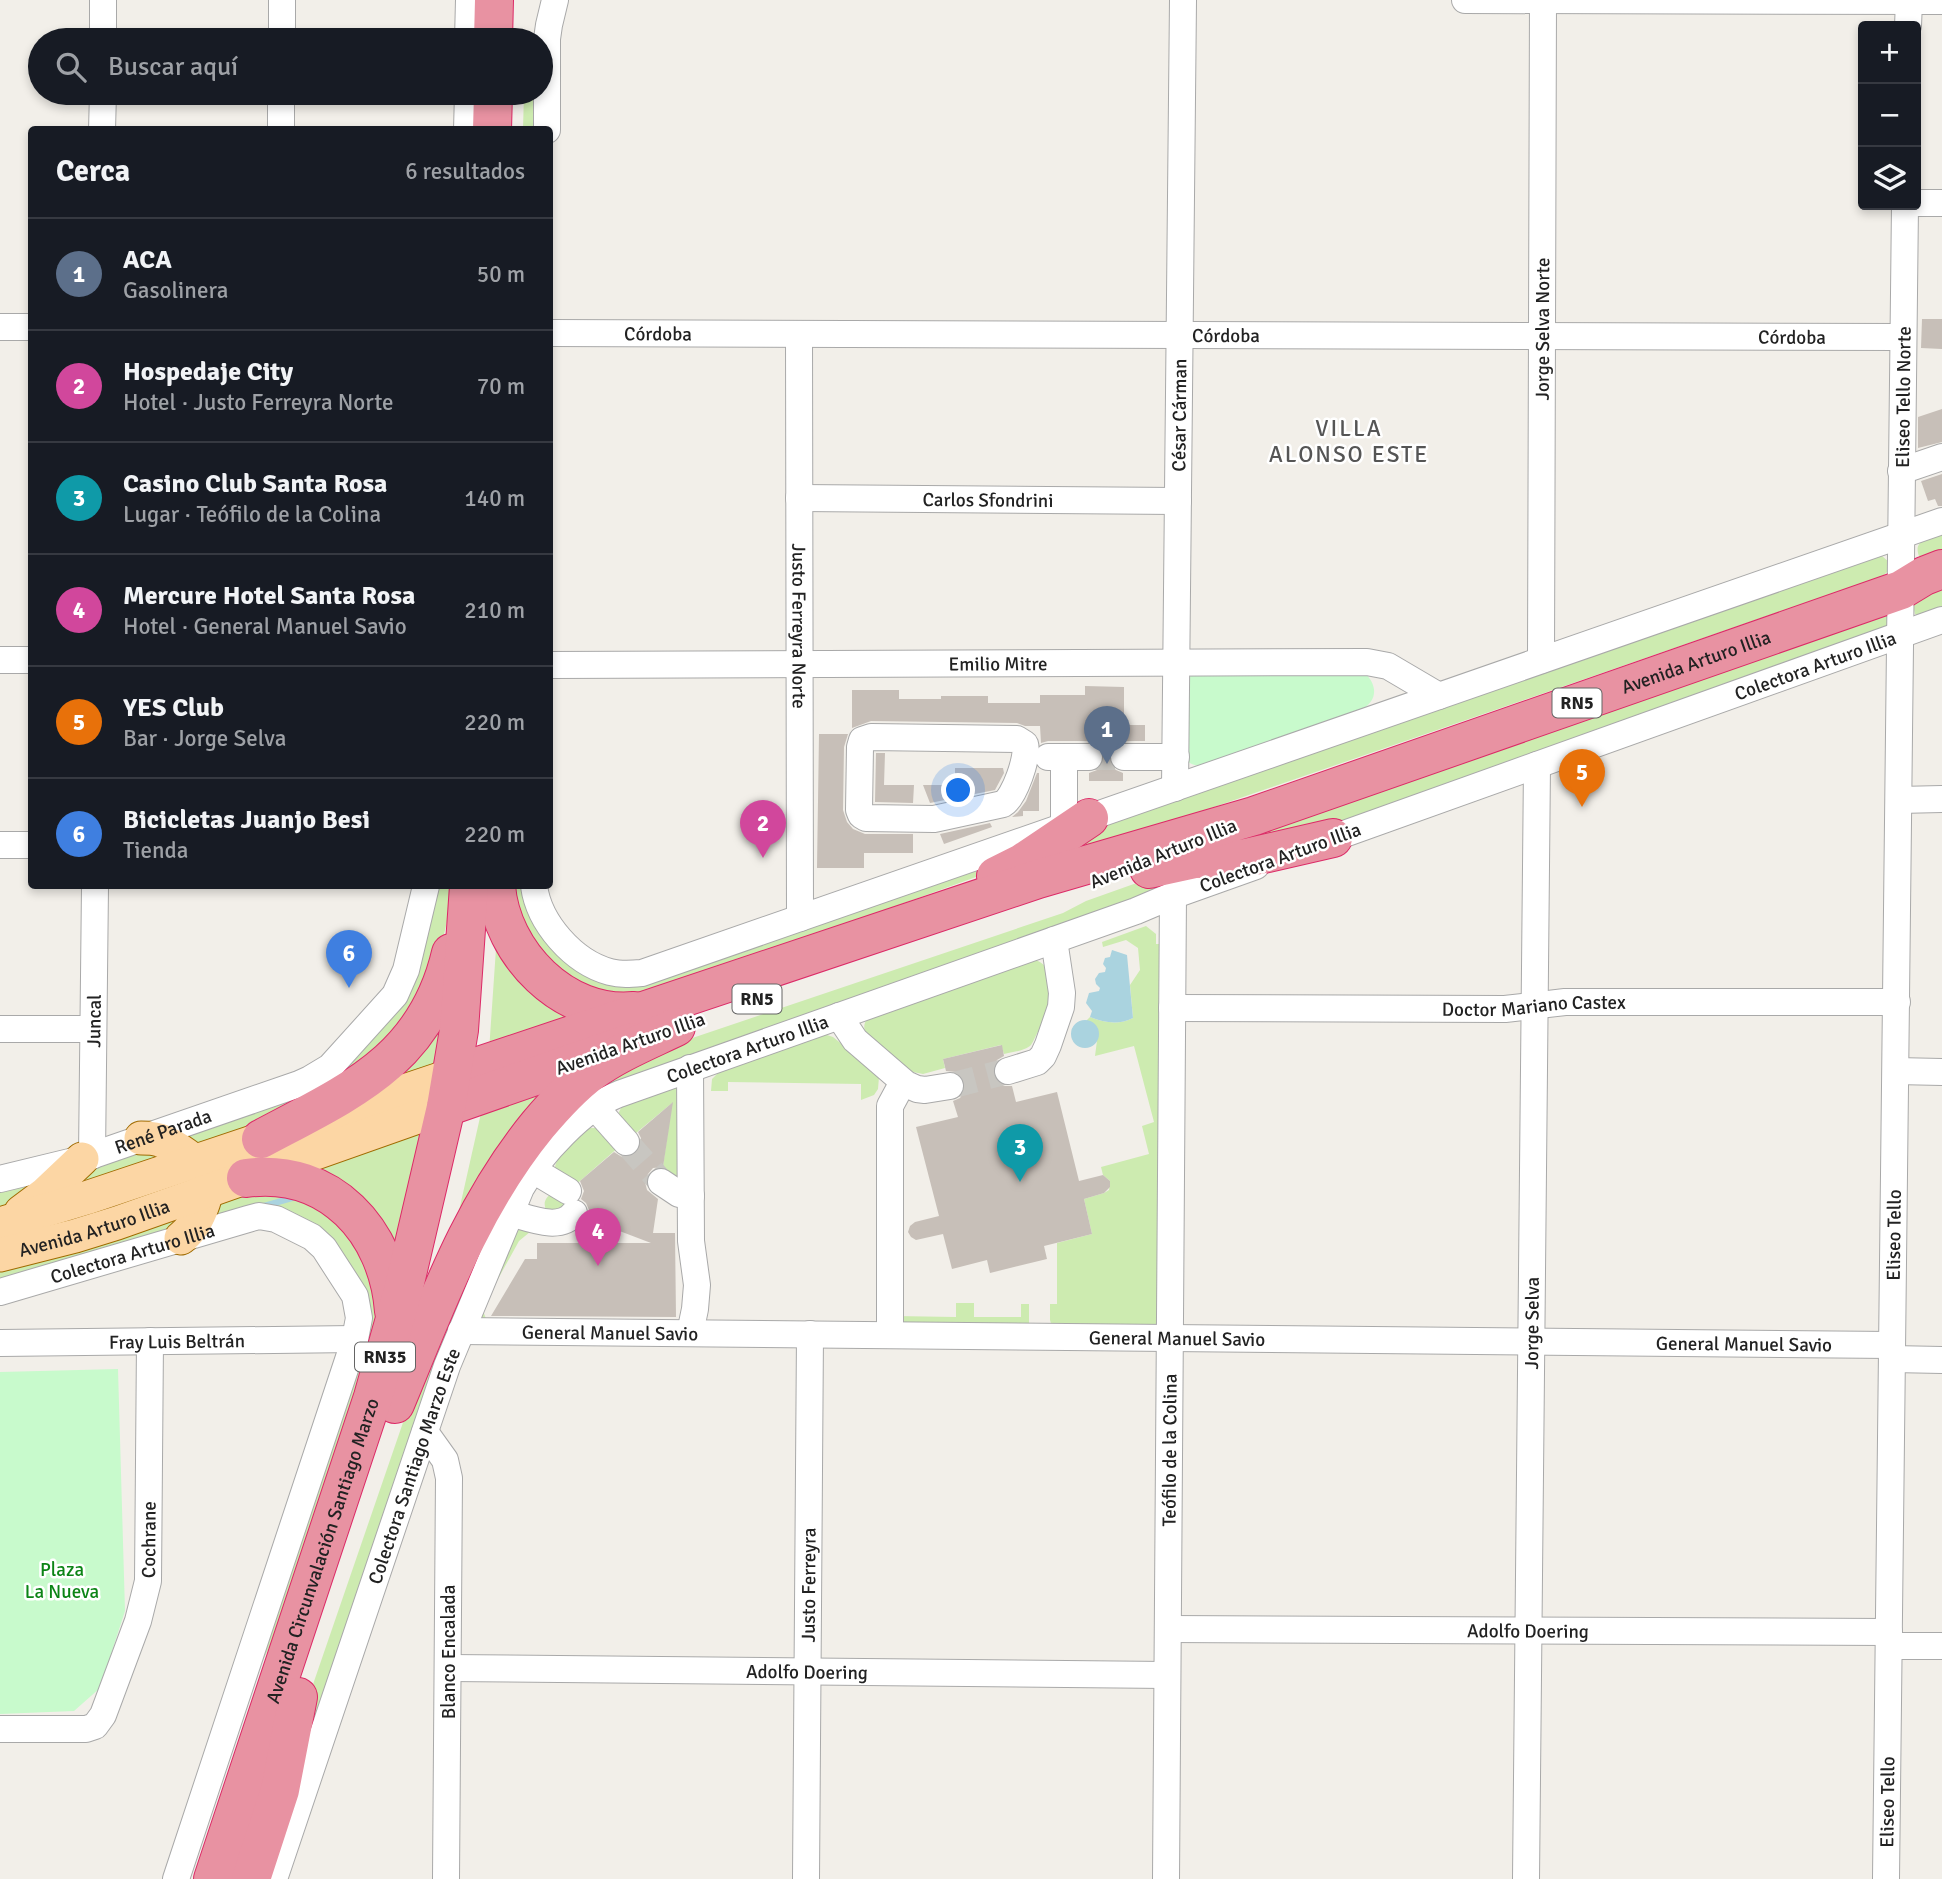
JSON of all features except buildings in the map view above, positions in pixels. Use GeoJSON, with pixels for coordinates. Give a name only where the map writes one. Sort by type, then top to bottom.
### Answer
{"type":"FeatureCollection","features":[{"type":"Feature","properties":{"kind":"highway"},"geometry":{"type":"LineString","coordinates":[[493,28],[494,0]]}},
{"type":"Feature","properties":{"kind":"highway"},"geometry":{"type":"LineString","coordinates":[[516,0],[516,28]]}},
{"type":"Feature","properties":{"kind":"highway"},"geometry":{"type":"LineString","coordinates":[[492,105],[492,126]]}},
{"type":"Feature","properties":{"kind":"highway"},"geometry":{"type":"LineString","coordinates":[[514,126],[515,105]]}},
{"type":"Feature","properties":{"kind":"highway","name":"Avenida Arturo Illia"},"geometry":{"type":"LineString","coordinates":[[663,1001],[1096,881],[1254,816],[1901,590],[1942,569]]}},
{"type":"Feature","properties":{"kind":"highway","name":"Avenida Arturo Illia"},"geometry":{"type":"LineString","coordinates":[[1901,590],[1916,589],[1942,581]]}},
{"type":"Feature","properties":{"kind":"highway","name":"Avenida Arturo Illia"},"geometry":{"type":"LineString","coordinates":[[462,1087],[663,1001],[776,967],[1049,875],[1254,816]]}},
{"type":"Feature","properties":{"kind":"highway"},"geometry":{"type":"LineString","coordinates":[[776,967],[864,922],[1002,873],[1022,863],[1076,822]]}},
{"type":"Feature","properties":{"kind":"highway"},"geometry":{"type":"LineString","coordinates":[[1096,881],[1188,860],[1246,858],[1333,838]]}},
{"type":"Feature","properties":{"kind":"highway"},"geometry":{"type":"LineString","coordinates":[[261,1139],[369,1079],[412,1037],[436,1000],[446,972],[461,889]]}},
{"type":"Feature","properties":{"kind":"highway","name":"Avenida Circunvalación Santiago Marzo"},"geometry":{"type":"LineString","coordinates":[[238,1879],[395,1404],[446,1227],[460,1163],[460,1015],[469,889]]}},
{"type":"Feature","properties":{"kind":"highway","name":"Avenida Circunvalación Santiago Marzo"},"geometry":{"type":"LineString","coordinates":[[213,1879],[373,1397],[427,1194],[462,1087],[493,889]]}},
{"type":"Feature","properties":{"kind":"highway"},"geometry":{"type":"LineString","coordinates":[[494,889],[501,914],[517,948],[535,970],[556,988],[580,1002],[606,1011],[634,1011],[663,1001]]}},
{"type":"Feature","properties":{"kind":"highway"},"geometry":{"type":"LineString","coordinates":[[395,1404],[469,1233],[510,1162],[547,1115],[579,1082],[605,1063],[663,1001]]}},
{"type":"Feature","properties":{"kind":"highway"},"geometry":{"type":"LineString","coordinates":[[246,1178],[274,1177],[303,1182],[331,1196],[354,1215],[373,1239],[387,1269],[392,1291],[394,1324]]}},
{"type":"Feature","properties":{"kind":"highway"},"geometry":{"type":"LineString","coordinates":[[188,1879],[210,1838],[266,1670],[305,1602]]}},
{"type":"Feature","properties":{"kind":"highway"},"geometry":{"type":"LineString","coordinates":[[251,1879],[283,1776],[298,1697]]}},
{"type":"Feature","properties":{"kind":"main road","name":"Avenida Arturo Illia"},"geometry":{"type":"LineString","coordinates":[[1,1234],[86,1198],[261,1139],[462,1087]]}},
{"type":"Feature","properties":{"kind":"main road","name":"Avenida Arturo Illia"},"geometry":{"type":"LineString","coordinates":[[1,1234],[96,1230],[246,1178],[462,1087]]}},
{"type":"Feature","properties":{"kind":"main road"},"geometry":{"type":"LineString","coordinates":[[141,1138],[162,1140],[195,1161],[205,1175],[205,1193],[195,1225],[181,1238]]}},
{"type":"Feature","properties":{"kind":"main road"},"geometry":{"type":"LineString","coordinates":[[1,1234],[87,1157]]}},
{"type":"Feature","properties":{"kind":"street"},"geometry":{"type":"LineString","coordinates":[[103,0],[103,28]]}},
{"type":"Feature","properties":{"kind":"street"},"geometry":{"type":"LineString","coordinates":[[282,0],[282,28]]}},
{"type":"Feature","properties":{"kind":"street"},"geometry":{"type":"LineString","coordinates":[[468,28],[469,0]]}},
{"type":"Feature","properties":{"kind":"street"},"geometry":{"type":"LineString","coordinates":[[549,28],[555,0]]}},
{"type":"Feature","properties":{"kind":"street","name":"César Cárman"},"geometry":{"type":"LineString","coordinates":[[1175,788],[1183,0]]}},
{"type":"Feature","properties":{"kind":"street"},"geometry":{"type":"LineString","coordinates":[[1465,0],[1942,1]]}},
{"type":"Feature","properties":{"kind":"street","name":"Jorge Selva Norte"},"geometry":{"type":"LineString","coordinates":[[1541,660],[1543,0]]}},
{"type":"Feature","properties":{"kind":"street"},"geometry":{"type":"LineString","coordinates":[[1908,21],[1909,1]]}},
{"type":"Feature","properties":{"kind":"street"},"geometry":{"type":"LineString","coordinates":[[102,126],[103,105]]}},
{"type":"Feature","properties":{"kind":"street"},"geometry":{"type":"LineString","coordinates":[[281,105],[281,126]]}},
{"type":"Feature","properties":{"kind":"street"},"geometry":{"type":"LineString","coordinates":[[467,126],[468,105]]}},
{"type":"Feature","properties":{"kind":"street"},"geometry":{"type":"LineString","coordinates":[[547,105],[547,126]]}},
{"type":"Feature","properties":{"kind":"street"},"geometry":{"type":"LineString","coordinates":[[1921,203],[1942,203]]}},
{"type":"Feature","properties":{"kind":"street","name":"Eliseo Tello Norte"},"geometry":{"type":"LineString","coordinates":[[1901,590],[1905,210]]}},
{"type":"Feature","properties":{"kind":"street"},"geometry":{"type":"LineString","coordinates":[[0,327],[28,327]]}},
{"type":"Feature","properties":{"kind":"street","name":"Córdoba"},"geometry":{"type":"LineString","coordinates":[[553,333],[1903,337]]}},
{"type":"Feature","properties":{"kind":"street","name":"Justo Ferreyra Norte"},"geometry":{"type":"LineString","coordinates":[[799,334],[800,918]]}},
{"type":"Feature","properties":{"kind":"street"},"geometry":{"type":"LineString","coordinates":[[1901,471],[1942,457]]}},
{"type":"Feature","properties":{"kind":"street","name":"Carlos Sfondrini"},"geometry":{"type":"LineString","coordinates":[[799,498],[1178,501]]}},
{"type":"Feature","properties":{"kind":"street"},"geometry":{"type":"LineString","coordinates":[[535,889],[538,904],[548,923],[579,956],[609,972],[631,974],[663,1001],[800,918],[1942,521]]}},
{"type":"Feature","properties":{"kind":"street","name":"Eliseo Tello"},"geometry":{"type":"LineString","coordinates":[[1886,1879],[1901,590]]}},
{"type":"Feature","properties":{"kind":"street","name":"Colectora Arturo Illia"},"geometry":{"type":"LineString","coordinates":[[619,1094],[1942,620]]}},
{"type":"Feature","properties":{"kind":"street"},"geometry":{"type":"LineString","coordinates":[[0,660],[28,660]]}},
{"type":"Feature","properties":{"kind":"street","name":"Emilio Mitre"},"geometry":{"type":"LineString","coordinates":[[553,665],[1381,664],[1439,696]]}},
{"type":"Feature","properties":{"kind":"street"},"geometry":{"type":"LineString","coordinates":[[865,738],[1017,739],[1025,744],[1026,757],[1010,799],[1003,804],[929,820],[866,818],[860,813],[860,745],[865,738]]}},
{"type":"Feature","properties":{"kind":"street"},"geometry":{"type":"LineString","coordinates":[[1026,757],[1077,757],[1076,822]]}},
{"type":"Feature","properties":{"kind":"street"},"geometry":{"type":"LineString","coordinates":[[1124,757],[1176,757]]}},
{"type":"Feature","properties":{"kind":"street","name":"Jorge Selva"},"geometry":{"type":"LineString","coordinates":[[1526,1879],[1537,765]]}},
{"type":"Feature","properties":{"kind":"street"},"geometry":{"type":"LineString","coordinates":[[1899,800],[1942,799]]}},
{"type":"Feature","properties":{"kind":"street"},"geometry":{"type":"LineString","coordinates":[[0,845],[28,845]]}},
{"type":"Feature","properties":{"kind":"street","name":"Juncal"},"geometry":{"type":"LineString","coordinates":[[87,1157],[93,1029],[95,889]]}},
{"type":"Feature","properties":{"kind":"street","name":"René Parada"},"geometry":{"type":"LineString","coordinates":[[0,1180],[87,1157],[321,1074],[338,1059],[395,995],[406,970],[425,889]]}},
{"type":"Feature","properties":{"kind":"street","name":"Teófilo de la Colina"},"geometry":{"type":"LineString","coordinates":[[1166,1879],[1173,895]]}},
{"type":"Feature","properties":{"kind":"street"},"geometry":{"type":"LineString","coordinates":[[1008,1071],[1037,1062],[1048,1045],[1061,1007],[1062,993],[1054,940]]}},
{"type":"Feature","properties":{"kind":"street","name":"Doctor Mariano Castex"},"geometry":{"type":"LineString","coordinates":[[1172,1008],[1505,1009],[1565,1002],[1897,1002]]}},
{"type":"Feature","properties":{"kind":"street"},"geometry":{"type":"LineString","coordinates":[[839,1016],[855,1040],[903,1082],[921,1090],[950,1086]]}},
{"type":"Feature","properties":{"kind":"street"},"geometry":{"type":"LineString","coordinates":[[0,1029],[93,1029]]}},
{"type":"Feature","properties":{"kind":"street"},"geometry":{"type":"LineString","coordinates":[[690,1069],[691,1241],[685,1285],[690,1333]]}},
{"type":"Feature","properties":{"kind":"street"},"geometry":{"type":"LineString","coordinates":[[1896,1071],[1942,1072]]}},
{"type":"Feature","properties":{"kind":"street"},"geometry":{"type":"LineString","coordinates":[[883,1335],[890,1105],[903,1082]]}},
{"type":"Feature","properties":{"kind":"street","name":"Colectora Santiago Marzo Este"},"geometry":{"type":"LineString","coordinates":[[274,1879],[425,1432],[461,1331],[510,1213],[533,1170],[574,1123],[594,1107],[619,1094]]}},
{"type":"Feature","properties":{"kind":"street"},"geometry":{"type":"LineString","coordinates":[[594,1107],[625,1142]]}},
{"type":"Feature","properties":{"kind":"street"},"geometry":{"type":"LineString","coordinates":[[510,1213],[559,1223],[568,1220],[571,1202],[533,1170]]}},
{"type":"Feature","properties":{"kind":"street"},"geometry":{"type":"LineString","coordinates":[[661,1182],[679,1194],[691,1196]]}},
{"type":"Feature","properties":{"kind":"street","name":"Colectora Arturo Illia"},"geometry":{"type":"LineString","coordinates":[[0,1292],[264,1216],[312,1237],[328,1252],[355,1296],[359,1318],[355,1339]]}},
{"type":"Feature","properties":{"kind":"street","name":"General Manuel Savio"},"geometry":{"type":"LineString","coordinates":[[461,1331],[1531,1341],[1892,1352],[1942,1360]]}},
{"type":"Feature","properties":{"kind":"street","name":"Justo Ferreyra"},"geometry":{"type":"LineString","coordinates":[[806,1879],[810,1334]]}},
{"type":"Feature","properties":{"kind":"street"},"geometry":{"type":"LineString","coordinates":[[176,1879],[355,1339]]}},
{"type":"Feature","properties":{"kind":"street","name":"Fray Luis Beltrán"},"geometry":{"type":"LineString","coordinates":[[0,1343],[355,1339]]}},
{"type":"Feature","properties":{"kind":"street","name":"Cochrane"},"geometry":{"type":"LineString","coordinates":[[0,1729],[81,1730],[95,1726],[103,1715],[138,1621],[148,1581],[150,1341]]}},
{"type":"Feature","properties":{"kind":"street","name":"Blanco Encalada"},"geometry":{"type":"LineString","coordinates":[[425,1432],[445,1460],[449,1478],[446,1879]]}},
{"type":"Feature","properties":{"kind":"street","name":"Adolfo Doering"},"geometry":{"type":"LineString","coordinates":[[1168,1629],[1528,1630],[1889,1639],[1942,1646]]}},
{"type":"Feature","properties":{"kind":"street","name":"Adolfo Doering"},"geometry":{"type":"LineString","coordinates":[[448,1668],[1167,1675]]}},
{"type":"Feature","properties":{"kind":"green space"},"geometry":{"type":"Polygon","coordinates":[[[524,105],[533,105],[533,126],[523,126],[524,105]]]}},
{"type":"Feature","properties":{"kind":"green space"},"geometry":{"type":"Polygon","coordinates":[[[1942,532],[1942,560],[1921,560],[1918,554],[1919,544],[1942,532]]]}},
{"type":"Feature","properties":{"kind":"green space"},"geometry":{"type":"Polygon","coordinates":[[[1882,556],[1889,562],[1888,571],[1883,576],[1032,870],[1104,823],[1882,556]]]}},
{"type":"Feature","properties":{"kind":"green space"},"geometry":{"type":"Polygon","coordinates":[[[1942,590],[1942,611],[1915,614],[1913,605],[1920,598],[1942,590]]]}},
{"type":"Feature","properties":{"kind":"green space"},"geometry":{"type":"Polygon","coordinates":[[[1877,613],[1888,617],[1889,627],[1276,846],[1206,854],[1877,613]]]}},
{"type":"Feature","properties":{"kind":"green space"},"geometry":{"type":"Polygon","coordinates":[[[1366,674],[1373,684],[1374,694],[1361,710],[1203,765],[1193,765],[1185,759],[1188,678],[1191,676],[1366,674]]]}},
{"type":"Feature","properties":{"kind":"green space"},"geometry":{"type":"Polygon","coordinates":[[[1011,855],[987,873],[631,1002],[551,971],[506,889],[525,889],[590,974],[1011,855]]]}},
{"type":"Feature","properties":{"kind":"green space"},"geometry":{"type":"Polygon","coordinates":[[[1229,864],[1135,901],[604,1087],[570,1114],[511,1186],[442,1345],[262,1879],[258,1879],[288,1785],[309,1696],[408,1408],[466,1256],[503,1187],[519,1164],[573,1101],[601,1077],[639,1056],[1063,913],[1086,901],[1176,869],[1229,864]]]}},
{"type":"Feature","properties":{"kind":"green space"},"geometry":{"type":"Polygon","coordinates":[[[433,889],[453,889],[438,961],[424,999],[343,1087],[202,1145],[174,1136],[346,1065],[433,889]]]}},
{"type":"Feature","properties":{"kind":"green space"},"geometry":{"type":"Polygon","coordinates":[[[1146,926],[1156,934],[1156,944],[1164,944],[1161,1320],[1156,1326],[1052,1327],[1050,1304],[1057,1304],[1057,1243],[1092,1234],[1084,1199],[1109,1190],[1110,1181],[1103,1175],[1101,1167],[1149,1154],[1142,1126],[1154,1122],[1134,1046],[1095,1056],[1098,1033],[1091,1022],[1086,1021],[1090,1017],[1112,1022],[1133,1018],[1130,985],[1140,970],[1138,948],[1126,940],[1103,947],[1102,942],[1146,926]]]}},
{"type":"Feature","properties":{"kind":"green space"},"geometry":{"type":"Polygon","coordinates":[[[497,934],[580,1013],[489,1051],[497,934]]]}},
{"type":"Feature","properties":{"kind":"green space"},"geometry":{"type":"Polygon","coordinates":[[[1035,960],[1042,963],[1047,971],[1049,1000],[1039,1030],[1031,1045],[1025,1049],[1004,1054],[1001,1045],[943,1059],[945,1068],[923,1074],[913,1072],[865,1033],[864,1026],[868,1018],[1035,960]]]}},
{"type":"Feature","properties":{"kind":"green space"},"geometry":{"type":"Polygon","coordinates":[[[442,1010],[444,1063],[370,1087],[442,1010]]]}},
{"type":"Feature","properties":{"kind":"green space"},"geometry":{"type":"Polygon","coordinates":[[[824,1034],[833,1037],[875,1071],[879,1077],[878,1089],[874,1095],[861,1100],[861,1084],[728,1082],[728,1091],[711,1091],[712,1079],[718,1073],[824,1034]]]}},
{"type":"Feature","properties":{"kind":"green space"},"geometry":{"type":"Polygon","coordinates":[[[573,1073],[452,1242],[483,1104],[573,1073]]]}},
{"type":"Feature","properties":{"kind":"green space"},"geometry":{"type":"Polygon","coordinates":[[[680,1084],[683,1179],[662,1173],[672,1103],[630,1138],[618,1114],[623,1104],[680,1084]]]}},
{"type":"Feature","properties":{"kind":"green space"},"geometry":{"type":"Polygon","coordinates":[[[434,1122],[399,1256],[298,1173],[434,1122]]]}},
{"type":"Feature","properties":{"kind":"green space"},"geometry":{"type":"Polygon","coordinates":[[[590,1128],[598,1128],[620,1146],[572,1188],[555,1169],[556,1164],[568,1146],[590,1128]]]}},
{"type":"Feature","properties":{"kind":"green space"},"geometry":{"type":"Polygon","coordinates":[[[140,1148],[171,1154],[57,1194],[71,1177],[140,1148]]]}},
{"type":"Feature","properties":{"kind":"green space"},"geometry":{"type":"Polygon","coordinates":[[[43,1178],[0,1213],[0,1188],[43,1178]]]}},
{"type":"Feature","properties":{"kind":"green space"},"geometry":{"type":"Polygon","coordinates":[[[247,1187],[335,1210],[384,1300],[306,1573],[260,1666],[203,1837],[199,1837],[372,1319],[327,1237],[210,1222],[222,1201],[247,1187]]]}},
{"type":"Feature","properties":{"kind":"green space"},"geometry":{"type":"Polygon","coordinates":[[[553,1193],[560,1193],[568,1208],[546,1210],[545,1200],[553,1193]]]}},
{"type":"Feature","properties":{"kind":"green space"},"geometry":{"type":"Polygon","coordinates":[[[188,1210],[177,1227],[0,1284],[0,1265],[188,1210]]]}},
{"type":"Feature","properties":{"kind":"green space"},"geometry":{"type":"Polygon","coordinates":[[[536,1227],[519,1241],[482,1308],[489,1327],[477,1317],[515,1232],[522,1228],[536,1227]]]}},
{"type":"Feature","properties":{"kind":"green space"},"geometry":{"type":"Polygon","coordinates":[[[956,1303],[974,1303],[974,1317],[1021,1317],[1021,1304],[1029,1304],[1029,1324],[900,1326],[894,1316],[956,1317],[956,1303]]]}},
{"type":"Feature","properties":{"kind":"green space","name":"Plaza La Nueva"},"geometry":{"type":"Polygon","coordinates":[[[118,1369],[125,1611],[100,1688],[74,1711],[0,1714],[0,1372],[118,1369]]]}},
{"type":"Feature","properties":{"kind":"water"},"geometry":{"type":"Polygon","coordinates":[[[1112,950],[1127,955],[1133,1018],[1107,1022],[1090,1017],[1092,1011],[1086,1003],[1089,993],[1099,991],[1095,979],[1099,973],[1105,972],[1103,964],[1105,958],[1110,957],[1112,950]]]}},
{"type":"Feature","properties":{"kind":"water"},"geometry":{"type":"Polygon","coordinates":[[[1085,1020],[1095,1024],[1099,1034],[1095,1044],[1085,1048],[1075,1044],[1071,1034],[1075,1024],[1085,1020]]]}},
{"type":"Feature","properties":{"kind":"waterway"},"geometry":{"type":"LineString","coordinates":[[264,1206],[292,1198]]}},
{"type":"Feature","properties":{"kind":"tunnel"},"geometry":{"type":"LineString","coordinates":[[1089,757],[1124,757]]}},
{"type":"Feature","properties":{"kind":"tunnel"},"geometry":{"type":"LineString","coordinates":[[950,1086],[1008,1071]]}},
{"type":"Feature","properties":{"kind":"tunnel"},"geometry":{"type":"LineString","coordinates":[[626,1142],[661,1182]]}},
{"type":"Feature","properties":{"kind":"place","name":"ACA"},"geometry":{"type":"Point","coordinates":[1107,764]}},
{"type":"Feature","properties":{"kind":"place","name":"YES Club"},"geometry":{"type":"Point","coordinates":[1582,807]}},
{"type":"Feature","properties":{"kind":"place","name":"Hospedaje City"},"geometry":{"type":"Point","coordinates":[763,858]}},
{"type":"Feature","properties":{"kind":"place","name":"Bicicletas Juanjo Besi"},"geometry":{"type":"Point","coordinates":[349,988]}},
{"type":"Feature","properties":{"kind":"place","name":"Casino Club Santa Rosa"},"geometry":{"type":"Point","coordinates":[1020,1182]}},
{"type":"Feature","properties":{"kind":"place","name":"Mercure Hotel Santa Rosa"},"geometry":{"type":"Point","coordinates":[598,1266]}},
{"type":"Feature","properties":{"kind":"district","name":"VILLA ALONSO ESTE"},"geometry":{"type":"Point","coordinates":[1349,441]}}]}
